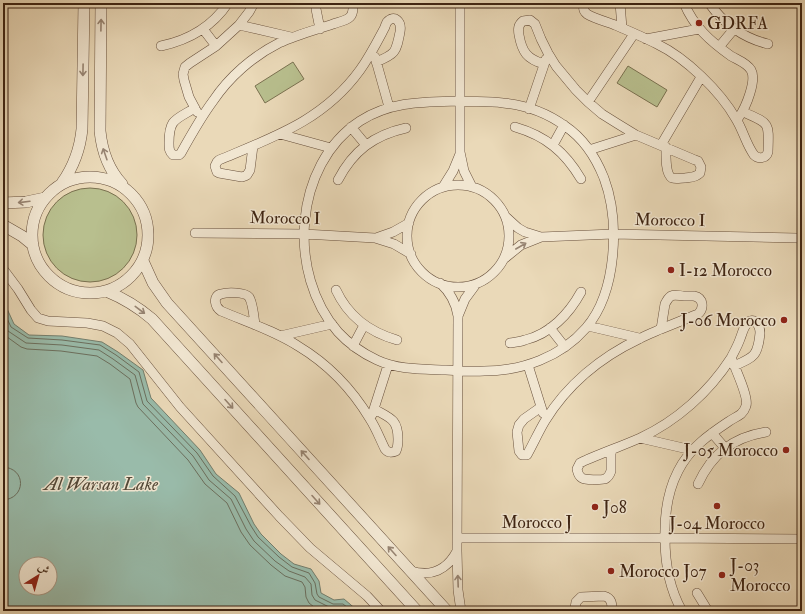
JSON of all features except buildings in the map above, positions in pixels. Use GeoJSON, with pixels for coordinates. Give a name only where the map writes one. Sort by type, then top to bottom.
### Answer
{"type":"FeatureCollection","features":[{"type":"Feature","properties":{"kind":"street"},"geometry":{"type":"LineString","coordinates":[[62,183],[74,163],[81,141],[84,3]]}},
{"type":"Feature","properties":{"kind":"street"},"geometry":{"type":"LineString","coordinates":[[101,3],[101,136],[103,149],[109,166],[114,174],[140,203],[148,223],[148,243],[143,261],[136,272],[117,287],[94,293],[70,289],[59,284],[50,277],[36,257],[32,232],[38,208],[45,198],[62,183],[83,176],[94,176],[110,180],[125,187]]}},
{"type":"Feature","properties":{"kind":"street"},"geometry":{"type":"LineString","coordinates":[[161,46],[183,40],[203,29],[218,16],[228,3]]}},
{"type":"Feature","properties":{"kind":"street"},"geometry":{"type":"LineString","coordinates":[[201,118],[194,108],[190,97],[184,80],[184,70],[190,63],[216,46],[239,25],[254,3]]}},
{"type":"Feature","properties":{"kind":"street"},"geometry":{"type":"LineString","coordinates":[[316,3],[320,29]]}},
{"type":"Feature","properties":{"kind":"street"},"geometry":{"type":"LineString","coordinates":[[194,108],[175,120],[170,126],[170,153],[179,155],[181,153],[201,118],[220,91],[236,74],[263,53],[278,44],[349,18],[354,11],[353,3]]}},
{"type":"Feature","properties":{"kind":"street"},"geometry":{"type":"LineString","coordinates":[[460,3],[460,152],[464,171],[472,187]]}},
{"type":"Feature","properties":{"kind":"street"},"geometry":{"type":"LineString","coordinates":[[584,3],[583,8],[586,14],[658,44],[670,51],[692,68],[721,97],[737,120],[754,154],[759,158],[765,157],[768,152],[769,132],[767,125],[761,120],[743,112]]}},
{"type":"Feature","properties":{"kind":"street"},"geometry":{"type":"LineString","coordinates":[[620,3],[622,28]]}},
{"type":"Feature","properties":{"kind":"street"},"geometry":{"type":"LineString","coordinates":[[684,3],[691,18],[699,29],[719,46],[752,70],[753,78],[748,98],[743,112],[737,120]]}},
{"type":"Feature","properties":{"kind":"street"},"geometry":{"type":"LineString","coordinates":[[709,3],[721,18],[734,29],[749,38],[768,44]]}},
{"type":"Feature","properties":{"kind":"street"},"geometry":{"type":"LineString","coordinates":[[253,146],[299,125],[332,101],[354,78],[373,50],[387,22],[393,19],[399,21],[401,26],[396,49],[391,55],[376,62]]}},
{"type":"Feature","properties":{"kind":"street"},"geometry":{"type":"LineString","coordinates":[[544,64],[532,59],[524,51],[521,45],[518,29],[523,21],[530,20],[535,24],[548,53],[556,66],[588,102],[602,114],[636,135],[663,146],[701,77]]}},
{"type":"Feature","properties":{"kind":"street"},"geometry":{"type":"LineString","coordinates":[[239,25],[291,38]]}},
{"type":"Feature","properties":{"kind":"street"},"geometry":{"type":"LineString","coordinates":[[203,29],[216,46]]}},
{"type":"Feature","properties":{"kind":"street"},"geometry":{"type":"LineString","coordinates":[[646,39],[699,29]]}},
{"type":"Feature","properties":{"kind":"street"},"geometry":{"type":"LineString","coordinates":[[719,46],[734,29]]}},
{"type":"Feature","properties":{"kind":"street"},"geometry":{"type":"LineString","coordinates":[[588,102],[634,34]]}},
{"type":"Feature","properties":{"kind":"street"},"geometry":{"type":"LineString","coordinates":[[373,50],[389,107]]}},
{"type":"Feature","properties":{"kind":"street"},"geometry":{"type":"LineString","coordinates":[[529,109],[548,53]]}},
{"type":"Feature","properties":{"kind":"street"},"geometry":{"type":"LineString","coordinates":[[460,101],[504,103],[546,115],[564,125],[577,136],[589,150],[598,164],[606,184],[611,208],[613,234],[609,279],[601,303],[588,326],[565,347],[528,365],[487,371],[415,369],[388,365],[353,346],[338,332],[323,310],[311,282],[307,266],[304,234],[307,207],[312,187],[320,166],[331,148],[351,127],[369,116],[389,107],[412,102],[460,101]]}},
{"type":"Feature","properties":{"kind":"street"},"geometry":{"type":"LineString","coordinates":[[553,145],[564,125]]}},
{"type":"Feature","properties":{"kind":"street"},"geometry":{"type":"LineString","coordinates":[[351,127],[366,145]]}},
{"type":"Feature","properties":{"kind":"street"},"geometry":{"type":"LineString","coordinates":[[515,127],[535,134],[553,145],[569,160],[581,179]]}},
{"type":"Feature","properties":{"kind":"street"},"geometry":{"type":"LineString","coordinates":[[338,180],[357,152],[366,145],[385,134],[406,128]]}},
{"type":"Feature","properties":{"kind":"street"},"geometry":{"type":"LineString","coordinates":[[280,134],[331,148]]}},
{"type":"Feature","properties":{"kind":"street"},"geometry":{"type":"LineString","coordinates":[[589,150],[636,135]]}},
{"type":"Feature","properties":{"kind":"street"},"geometry":{"type":"LineString","coordinates":[[443,187],[453,171],[460,152]]}},
{"type":"Feature","properties":{"kind":"street"},"geometry":{"type":"LineString","coordinates":[[458,185],[472,187],[491,197],[497,203],[506,218],[509,234],[508,246],[504,259],[493,274],[476,284],[454,287],[440,283],[422,272],[411,254],[408,239],[409,223],[418,204],[430,194],[443,187],[458,185]]}},
{"type":"Feature","properties":{"kind":"street"},"geometry":{"type":"LineString","coordinates":[[3,202],[26,202],[45,198]]}},
{"type":"Feature","properties":{"kind":"street","name":"Morocco I"},"geometry":{"type":"LineString","coordinates":[[506,218],[518,228],[541,237]]}},
{"type":"Feature","properties":{"kind":"street","name":"Morocco I"},"geometry":{"type":"LineString","coordinates":[[375,238],[393,232],[409,223]]}},
{"type":"Feature","properties":{"kind":"street"},"geometry":{"type":"LineString","coordinates":[[3,225],[22,236],[33,245]]}},
{"type":"Feature","properties":{"kind":"street","name":"Morocco I"},"geometry":{"type":"LineString","coordinates":[[195,233],[304,234],[375,238],[385,240],[411,254]]}},
{"type":"Feature","properties":{"kind":"street","name":"Morocco I"},"geometry":{"type":"LineString","coordinates":[[504,259],[521,245],[541,237],[613,234],[800,238]]}},
{"type":"Feature","properties":{"kind":"street"},"geometry":{"type":"LineString","coordinates":[[143,261],[153,283],[167,303],[447,611]]}},
{"type":"Feature","properties":{"kind":"street"},"geometry":{"type":"LineString","coordinates":[[3,269],[38,318],[48,321],[87,323],[103,326],[117,333],[130,344],[180,407],[284,522],[310,548],[367,596],[381,611]]}},
{"type":"Feature","properties":{"kind":"street"},"geometry":{"type":"LineString","coordinates":[[440,283],[452,298],[457,309],[458,316],[456,551],[458,590],[461,611]]}},
{"type":"Feature","properties":{"kind":"street"},"geometry":{"type":"LineString","coordinates":[[458,316],[465,299],[476,284]]}},
{"type":"Feature","properties":{"kind":"street"},"geometry":{"type":"LineString","coordinates":[[336,290],[344,305],[364,325],[383,336],[397,340]]}},
{"type":"Feature","properties":{"kind":"street"},"geometry":{"type":"LineString","coordinates":[[106,291],[135,306],[144,312],[155,323],[417,611]]}},
{"type":"Feature","properties":{"kind":"street"},"geometry":{"type":"LineString","coordinates":[[510,343],[534,337],[550,328],[566,314],[581,292]]}},
{"type":"Feature","properties":{"kind":"street"},"geometry":{"type":"LineString","coordinates":[[255,325],[250,301],[247,295],[241,293],[222,293],[216,297],[216,307],[221,311],[280,336],[298,345],[315,357],[345,384],[370,420],[385,449],[389,452],[396,451],[398,446],[398,430],[395,422],[374,410]]}},
{"type":"Feature","properties":{"kind":"street"},"geometry":{"type":"LineString","coordinates":[[541,407],[524,419],[519,425],[517,432],[519,451],[522,455],[527,455],[546,420],[568,390],[590,369],[624,346],[639,338],[661,330],[698,314],[702,310],[701,300],[696,296],[675,295],[670,297],[665,304],[661,330]]}},
{"type":"Feature","properties":{"kind":"street"},"geometry":{"type":"LineString","coordinates":[[280,336],[332,324]]}},
{"type":"Feature","properties":{"kind":"street"},"geometry":{"type":"LineString","coordinates":[[353,346],[364,325]]}},
{"type":"Feature","properties":{"kind":"street"},"geometry":{"type":"LineString","coordinates":[[588,326],[639,338]]}},
{"type":"Feature","properties":{"kind":"street"},"geometry":{"type":"LineString","coordinates":[[550,328],[565,347]]}},
{"type":"Feature","properties":{"kind":"street"},"geometry":{"type":"LineString","coordinates":[[611,450],[640,438],[670,420],[697,399],[733,362],[747,399],[746,407],[741,414],[712,433],[692,450],[679,470],[670,491],[665,514],[665,554],[669,580],[682,611]]}},
{"type":"Feature","properties":{"kind":"street"},"geometry":{"type":"LineString","coordinates":[[370,420],[388,365]]}},
{"type":"Feature","properties":{"kind":"street"},"geometry":{"type":"LineString","coordinates":[[528,365],[546,420]]}},
{"type":"Feature","properties":{"kind":"street"},"geometry":{"type":"LineString","coordinates":[[698,484],[712,460],[725,448],[748,436],[766,432]]}},
{"type":"Feature","properties":{"kind":"street"},"geometry":{"type":"LineString","coordinates":[[712,433],[725,448]]}},
{"type":"Feature","properties":{"kind":"street"},"geometry":{"type":"LineString","coordinates":[[640,438],[692,450]]}},
{"type":"Feature","properties":{"kind":"street","name":"Morocco J"},"geometry":{"type":"LineString","coordinates":[[457,538],[802,539]]}},
{"type":"Feature","properties":{"kind":"street"},"geometry":{"type":"LineString","coordinates":[[411,571],[424,574],[438,571],[449,563],[456,551]]}},
{"type":"Feature","properties":{"kind":"street"},"geometry":{"type":"LineString","coordinates":[[696,593],[708,611]]}},
{"type":"Feature","properties":{"kind":"street"},"geometry":{"type":"LineString","coordinates":[[576,611],[575,605],[578,599],[604,596],[609,598],[612,605],[612,611]]}},
{"type":"Feature","properties":{"kind":"green space"},"geometry":{"type":"Polygon","coordinates":[[[293,62],[304,79],[265,103],[255,86],[293,62]]]}},
{"type":"Feature","properties":{"kind":"green space"},"geometry":{"type":"Polygon","coordinates":[[[628,66],[667,90],[657,107],[617,83],[628,66]]]}},
{"type":"Feature","properties":{"kind":"green space"},"geometry":{"type":"Polygon","coordinates":[[[90,188],[108,192],[123,202],[133,217],[137,235],[133,253],[123,268],[108,278],[90,282],[72,278],[57,268],[47,253],[43,235],[47,217],[57,202],[72,192],[90,188]]]}},
{"type":"Feature","properties":{"kind":"water","name":"Al Warsan Lake"},"geometry":{"type":"Polygon","coordinates":[[[3,300],[14,324],[29,335],[62,336],[102,342],[143,370],[151,398],[200,450],[216,474],[239,493],[254,524],[261,534],[281,554],[294,564],[311,569],[319,581],[321,593],[334,600],[344,599],[358,611],[3,611],[3,486],[6,483],[3,482],[3,300]]]}},
{"type":"Feature","properties":{"kind":"place","name":"GDRFA"},"geometry":{"type":"Point","coordinates":[699,23]}},
{"type":"Feature","properties":{"kind":"place","name":"I-12 Morocco"},"geometry":{"type":"Point","coordinates":[671,270]}},
{"type":"Feature","properties":{"kind":"place","name":"J-06 Morocco"},"geometry":{"type":"Point","coordinates":[784,320]}},
{"type":"Feature","properties":{"kind":"place","name":"J-05 Morocco"},"geometry":{"type":"Point","coordinates":[786,450]}},
{"type":"Feature","properties":{"kind":"place","name":"J-04 Morocco"},"geometry":{"type":"Point","coordinates":[717,506]}},
{"type":"Feature","properties":{"kind":"place","name":"J08"},"geometry":{"type":"Point","coordinates":[595,507]}},
{"type":"Feature","properties":{"kind":"place","name":"Morocco J07"},"geometry":{"type":"Point","coordinates":[611,571]}},
{"type":"Feature","properties":{"kind":"place","name":"J-03 Morocco"},"geometry":{"type":"Point","coordinates":[722,575]}}]}
